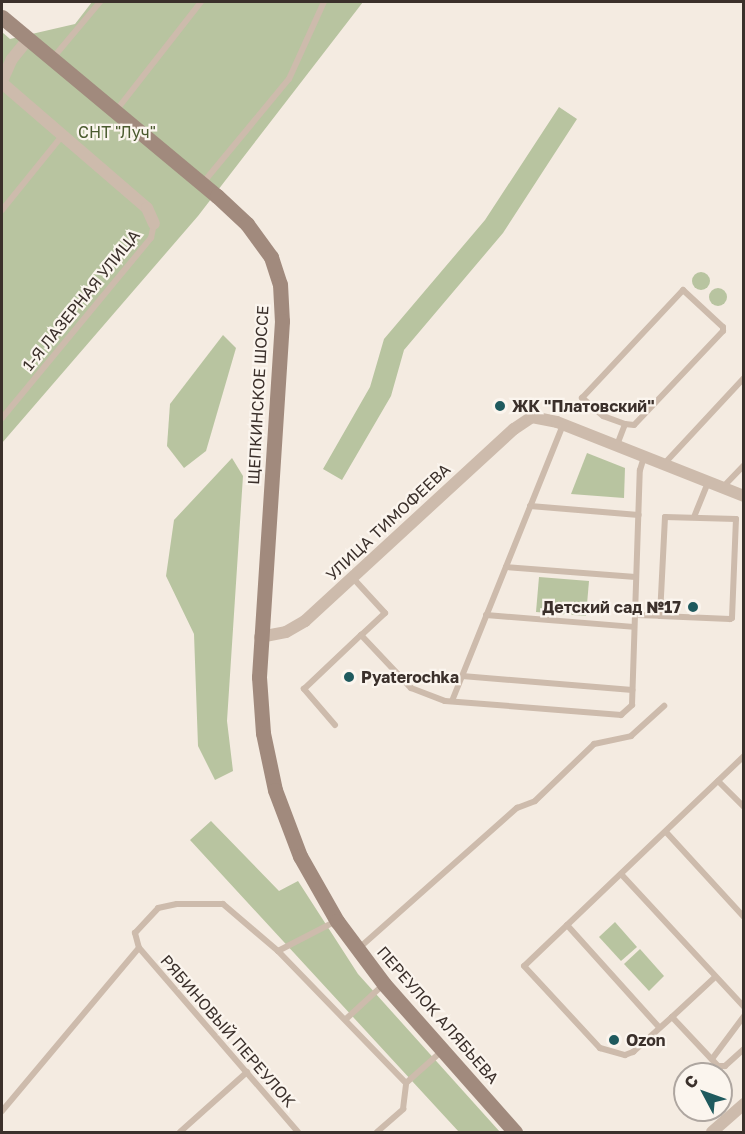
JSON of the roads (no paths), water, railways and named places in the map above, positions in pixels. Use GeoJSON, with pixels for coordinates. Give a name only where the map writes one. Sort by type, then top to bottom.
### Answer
{"type":"FeatureCollection","features":[{"type":"Feature","properties":{"kind":"main road","name":"ЩЕПКИНСКОЕ ШОССЕ"},"geometry":{"type":"LineString","coordinates":[[2,17],[202,185],[264,244],[280,284],[281,351],[261,637],[261,704],[268,761],[285,822],[300,856]]}},
{"type":"Feature","properties":{"kind":"main road","name":"ПЕРЕУЛОК АЛЯБЬЕВА"},"geometry":{"type":"LineString","coordinates":[[300,856],[337,921],[384,984],[515,1132]]}},
{"type":"Feature","properties":{"kind":"street"},"geometry":{"type":"LineString","coordinates":[[28,39],[12,59],[2,82],[147,208],[154,225]]}},
{"type":"Feature","properties":{"kind":"street","name":"УЛИЦА ТИМОФЕЕВА"},"geometry":{"type":"LineString","coordinates":[[261,637],[294,628],[514,429],[532,417],[563,425]]}},
{"type":"Feature","properties":{"kind":"street"},"geometry":{"type":"LineString","coordinates":[[563,425],[744,496]]}},
{"type":"Feature","properties":{"kind":"street"},"geometry":{"type":"LineString","coordinates":[[718,1131],[744,1104]]}},
{"type":"Feature","properties":{"kind":"lane"},"geometry":{"type":"LineString","coordinates":[[51,59],[100,2]]}},
{"type":"Feature","properties":{"kind":"lane"},"geometry":{"type":"LineString","coordinates":[[115,112],[201,2]]}},
{"type":"Feature","properties":{"kind":"lane"},"geometry":{"type":"LineString","coordinates":[[202,185],[289,79],[324,2]]}},
{"type":"Feature","properties":{"kind":"lane"},"geometry":{"type":"LineString","coordinates":[[2,210],[62,136]]}},
{"type":"Feature","properties":{"kind":"lane","name":"1-Я ЛАЗЕРНАЯ УЛИЦА"},"geometry":{"type":"LineString","coordinates":[[2,418],[151,238],[154,225]]}},
{"type":"Feature","properties":{"kind":"lane"},"geometry":{"type":"LineString","coordinates":[[683,290],[723,327],[723,331],[634,425],[625,424],[603,416],[582,398],[683,290]]}},
{"type":"Feature","properties":{"kind":"lane"},"geometry":{"type":"LineString","coordinates":[[664,464],[744,378]]}},
{"type":"Feature","properties":{"kind":"lane"},"geometry":{"type":"LineString","coordinates":[[617,446],[625,424]]}},
{"type":"Feature","properties":{"kind":"lane"},"geometry":{"type":"LineString","coordinates":[[448,701],[462,676],[563,425]]}},
{"type":"Feature","properties":{"kind":"lane"},"geometry":{"type":"LineString","coordinates":[[361,635],[408,686],[448,701],[621,715],[632,705],[636,577],[644,457]]}},
{"type":"Feature","properties":{"kind":"lane"},"geometry":{"type":"LineString","coordinates":[[723,488],[744,465]]}},
{"type":"Feature","properties":{"kind":"lane"},"geometry":{"type":"LineString","coordinates":[[694,517],[708,482]]}},
{"type":"Feature","properties":{"kind":"lane"},"geometry":{"type":"LineString","coordinates":[[530,506],[639,515]]}},
{"type":"Feature","properties":{"kind":"lane"},"geometry":{"type":"LineString","coordinates":[[635,615],[660,616],[730,618],[733,615],[737,520],[668,516],[664,519],[660,616]]}},
{"type":"Feature","properties":{"kind":"lane"},"geometry":{"type":"LineString","coordinates":[[506,567],[636,577]]}},
{"type":"Feature","properties":{"kind":"lane"},"geometry":{"type":"LineString","coordinates":[[335,725],[304,689],[385,613],[352,577]]}},
{"type":"Feature","properties":{"kind":"lane"},"geometry":{"type":"LineString","coordinates":[[486,615],[634,627]]}},
{"type":"Feature","properties":{"kind":"lane"},"geometry":{"type":"LineString","coordinates":[[462,676],[632,690]]}},
{"type":"Feature","properties":{"kind":"lane"},"geometry":{"type":"LineString","coordinates":[[358,949],[516,808],[535,801],[594,744],[631,736],[664,706]]}},
{"type":"Feature","properties":{"kind":"lane"},"geometry":{"type":"LineString","coordinates":[[715,977],[626,1055],[597,1047],[525,969],[526,963],[744,756]]}},
{"type":"Feature","properties":{"kind":"lane"},"geometry":{"type":"LineString","coordinates":[[718,781],[744,807]]}},
{"type":"Feature","properties":{"kind":"lane"},"geometry":{"type":"LineString","coordinates":[[666,832],[744,917]]}},
{"type":"Feature","properties":{"kind":"lane"},"geometry":{"type":"LineString","coordinates":[[621,874],[744,1007]]}},
{"type":"Feature","properties":{"kind":"lane"},"geometry":{"type":"LineString","coordinates":[[2,1111],[139,948],[135,933],[158,908],[177,904],[223,904],[278,951],[406,1083]]}},
{"type":"Feature","properties":{"kind":"lane"},"geometry":{"type":"LineString","coordinates":[[278,951],[337,921]]}},
{"type":"Feature","properties":{"kind":"lane"},"geometry":{"type":"LineString","coordinates":[[567,925],[659,1028]]}},
{"type":"Feature","properties":{"kind":"lane","name":"РЯБИНОВЫЙ ПЕРЕУЛОК"},"geometry":{"type":"LineString","coordinates":[[139,948],[298,1132]]}},
{"type":"Feature","properties":{"kind":"lane"},"geometry":{"type":"LineString","coordinates":[[346,1019],[384,984]]}},
{"type":"Feature","properties":{"kind":"lane"},"geometry":{"type":"LineString","coordinates":[[712,1059],[744,1016]]}},
{"type":"Feature","properties":{"kind":"lane"},"geometry":{"type":"LineString","coordinates":[[672,1017],[721,1067],[744,1049]]}},
{"type":"Feature","properties":{"kind":"lane"},"geometry":{"type":"LineString","coordinates":[[377,1132],[403,1110],[406,1083],[442,1050]]}},
{"type":"Feature","properties":{"kind":"lane"},"geometry":{"type":"LineString","coordinates":[[180,1132],[246,1072]]}},
{"type":"Feature","properties":{"kind":"place","name":"ЖК \"Платовский\""},"geometry":{"type":"Point","coordinates":[500,406]}},
{"type":"Feature","properties":{"kind":"place","name":"Детский сад №17"},"geometry":{"type":"Point","coordinates":[693,607]}},
{"type":"Feature","properties":{"kind":"place","name":"Pyaterochka"},"geometry":{"type":"Point","coordinates":[349,677]}},
{"type":"Feature","properties":{"kind":"place","name":"Ozon"},"geometry":{"type":"Point","coordinates":[614,1040]}},
{"type":"Feature","properties":{"kind":"park label","name":"СНТ \"Луч\""},"geometry":{"type":"Point","coordinates":[117,132]}}]}
